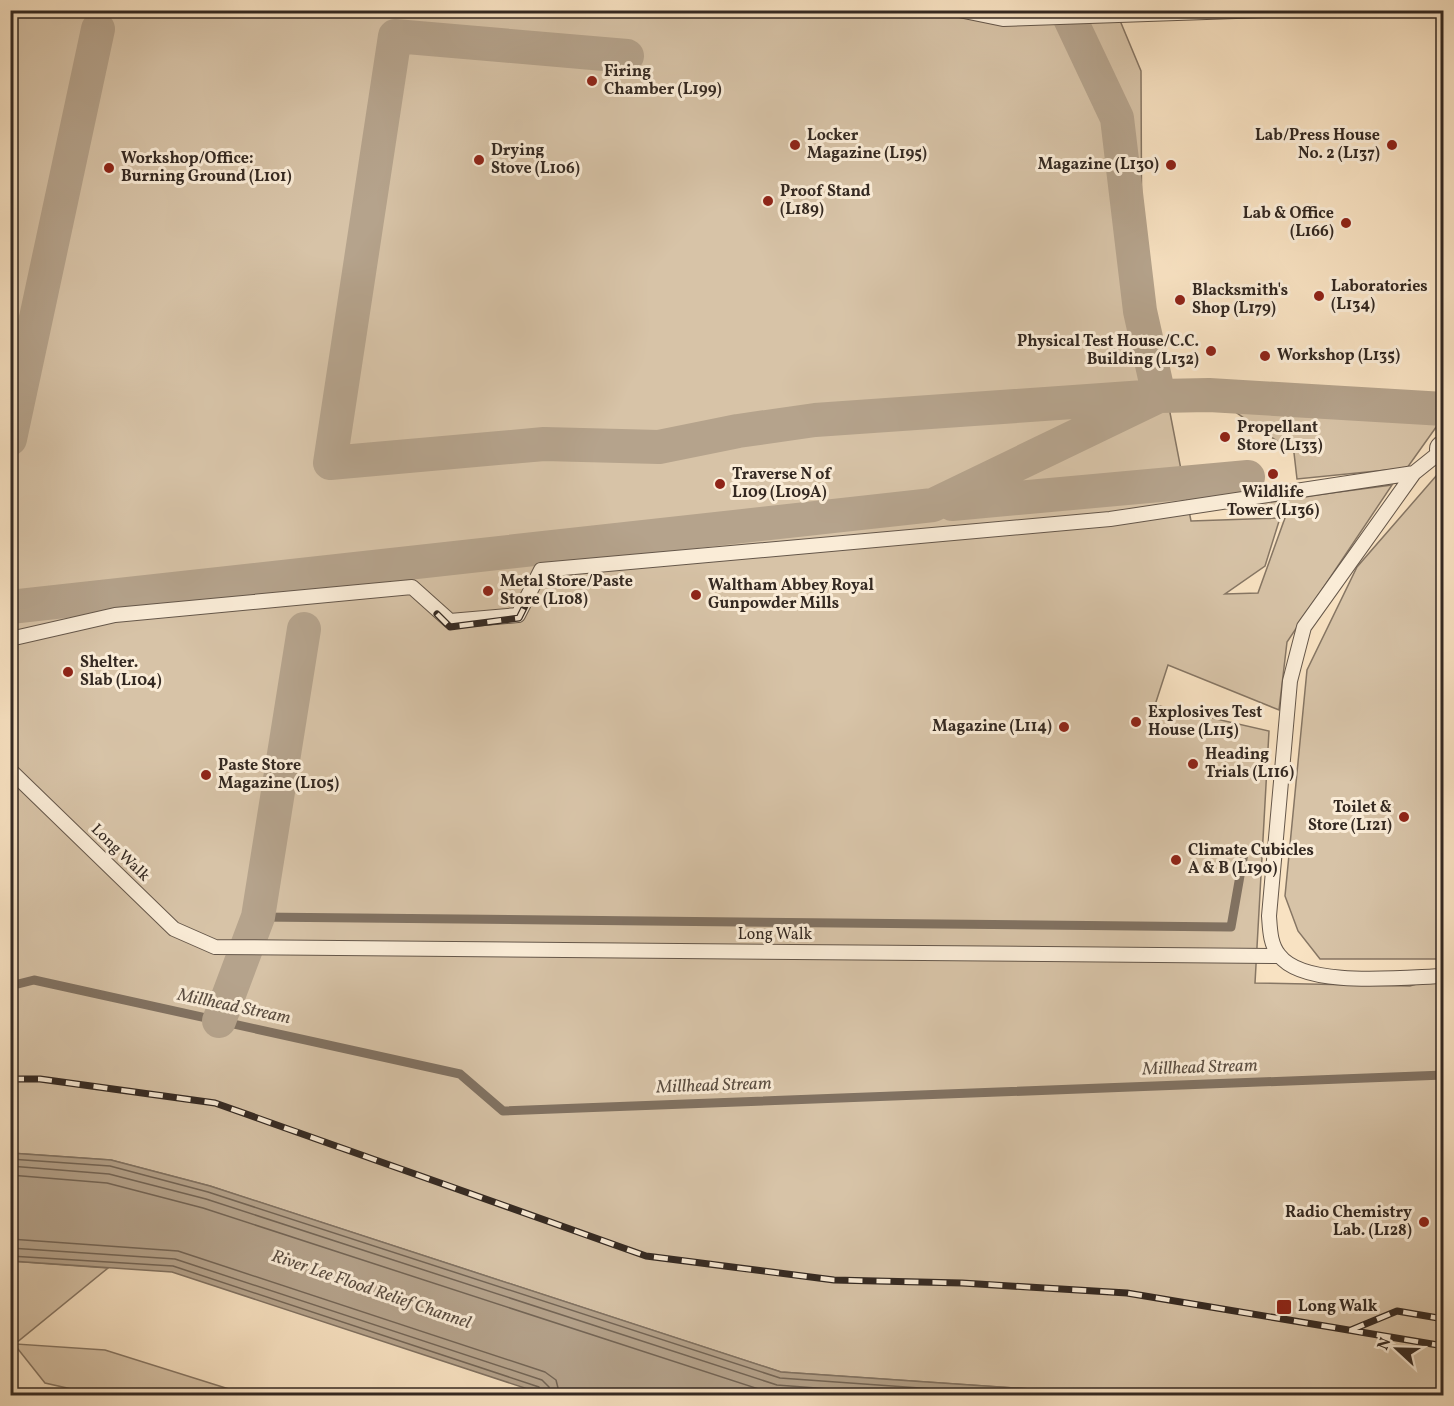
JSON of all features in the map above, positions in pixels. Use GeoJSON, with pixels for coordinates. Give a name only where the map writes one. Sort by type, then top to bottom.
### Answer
{"type":"FeatureCollection","features":[{"type":"Feature","properties":{"kind":"lane"},"geometry":{"type":"LineString","coordinates":[[959,10],[1003,20],[1265,10]]}},
{"type":"Feature","properties":{"kind":"lane"},"geometry":{"type":"LineString","coordinates":[[1443,449],[1414,473],[1304,627],[1290,681],[1269,916],[1271,939],[1279,956],[1292,966],[1314,975],[1339,979],[1443,976]]}},
{"type":"Feature","properties":{"kind":"lane"},"geometry":{"type":"LineString","coordinates":[[10,639],[115,615],[412,586],[450,621],[518,615],[541,570],[1110,519],[1414,473]]}},
{"type":"Feature","properties":{"kind":"lane","name":"Long Walk"},"geometry":{"type":"LineString","coordinates":[[10,770],[174,929],[215,947],[1279,956]]}},
{"type":"Feature","properties":{"kind":"shaded area"},"geometry":{"type":"Polygon","coordinates":[[[11,11],[1116,11],[1141,71],[1142,306],[1165,387],[1191,521],[1280,518],[1265,566],[1225,594],[1258,593],[1286,515],[1233,506],[1392,485],[1287,642],[1279,710],[1168,665],[1155,705],[1269,731],[1255,983],[1410,986],[1443,976],[1443,1395],[1119,1395],[781,1372],[210,1186],[111,1160],[11,1153],[11,11]]]}},
{"type":"Feature","properties":{"kind":"shaded area"},"geometry":{"type":"Polygon","coordinates":[[[1227,406],[1444,416],[1407,468],[1297,479],[1294,453],[1227,406]]]}},
{"type":"Feature","properties":{"kind":"shaded area"},"geometry":{"type":"Polygon","coordinates":[[[1443,468],[1443,959],[1320,959],[1298,931],[1285,896],[1307,670],[1357,567],[1443,468]]]}},
{"type":"Feature","properties":{"kind":"shaded area"},"geometry":{"type":"Polygon","coordinates":[[[10,1261],[108,1268],[15,1344],[105,1350],[248,1395],[98,1395],[45,1383],[14,1344],[11,1344],[10,1261]]]}},
{"type":"Feature","properties":{"kind":"water","name":"River Lee Flood Relief Channel"},"geometry":{"type":"Polygon","coordinates":[[[10,1153],[111,1160],[210,1186],[781,1372],[1119,1395],[546,1395],[172,1272],[11,1261],[10,1153]]]}},
{"type":"Feature","properties":{"kind":"waterway"},"geometry":{"type":"LineString","coordinates":[[627,56],[395,36],[330,463],[544,444],[659,447],[738,431],[815,420],[1159,396],[1140,311],[1117,118],[1066,10]]}},
{"type":"Feature","properties":{"kind":"waterway"},"geometry":{"type":"LineString","coordinates":[[10,439],[98,29]]}},
{"type":"Feature","properties":{"kind":"waterway"},"geometry":{"type":"LineString","coordinates":[[10,607],[933,505],[1159,396],[1209,395],[1444,409]]}},
{"type":"Feature","properties":{"kind":"waterway"},"geometry":{"type":"LineString","coordinates":[[952,504],[1248,477]]}},
{"type":"Feature","properties":{"kind":"waterway"},"geometry":{"type":"LineString","coordinates":[[219,1021],[258,917],[304,629]]}},
{"type":"Feature","properties":{"kind":"waterway"},"geometry":{"type":"LineString","coordinates":[[258,917],[1231,927],[1244,853]]}},
{"type":"Feature","properties":{"kind":"waterway","name":"Millhead Stream"},"geometry":{"type":"LineString","coordinates":[[10,986],[34,980],[460,1074],[503,1111],[1444,1075]]}},
{"type":"Feature","properties":{"kind":"railway"},"geometry":{"type":"LineString","coordinates":[[437,614],[450,627],[519,618],[528,600]]}},
{"type":"Feature","properties":{"kind":"railway"},"geometry":{"type":"LineString","coordinates":[[10,1079],[40,1079],[215,1103],[646,1256],[834,1280],[962,1283],[1127,1293],[1444,1346]]}},
{"type":"Feature","properties":{"kind":"railway"},"geometry":{"type":"LineString","coordinates":[[1351,1330],[1397,1311],[1444,1319]]}},
{"type":"Feature","properties":{"kind":"place","name":"Firing Chamber (L199)"},"geometry":{"type":"Point","coordinates":[592,81]}},
{"type":"Feature","properties":{"kind":"place","name":"Locker Magazine (L195)"},"geometry":{"type":"Point","coordinates":[795,145]}},
{"type":"Feature","properties":{"kind":"place","name":"Lab/Press House No. 2 (L137)"},"geometry":{"type":"Point","coordinates":[1392,145]}},
{"type":"Feature","properties":{"kind":"place","name":"Drying Stove (L106)"},"geometry":{"type":"Point","coordinates":[479,160]}},
{"type":"Feature","properties":{"kind":"place","name":"Magazine (L130)"},"geometry":{"type":"Point","coordinates":[1171,165]}},
{"type":"Feature","properties":{"kind":"place","name":"Workshop/Office: Burning Ground (L101)"},"geometry":{"type":"Point","coordinates":[109,168]}},
{"type":"Feature","properties":{"kind":"place","name":"Proof Stand (L189)"},"geometry":{"type":"Point","coordinates":[768,201]}},
{"type":"Feature","properties":{"kind":"place","name":"Lab & Office (L166)"},"geometry":{"type":"Point","coordinates":[1346,223]}},
{"type":"Feature","properties":{"kind":"place","name":"Laboratories (L134)"},"geometry":{"type":"Point","coordinates":[1319,296]}},
{"type":"Feature","properties":{"kind":"place","name":"Blacksmith's Shop (L179)"},"geometry":{"type":"Point","coordinates":[1180,300]}},
{"type":"Feature","properties":{"kind":"place","name":"Physical Test House/C.C. Building (L132)"},"geometry":{"type":"Point","coordinates":[1211,351]}},
{"type":"Feature","properties":{"kind":"place","name":"Workshop (L135)"},"geometry":{"type":"Point","coordinates":[1265,356]}},
{"type":"Feature","properties":{"kind":"place","name":"Propellant Store (L133)"},"geometry":{"type":"Point","coordinates":[1225,437]}},
{"type":"Feature","properties":{"kind":"place","name":"Wildlife Tower (L136)"},"geometry":{"type":"Point","coordinates":[1273,474]}},
{"type":"Feature","properties":{"kind":"place","name":"Traverse N of L109 (L109A)"},"geometry":{"type":"Point","coordinates":[720,484]}},
{"type":"Feature","properties":{"kind":"place","name":"Metal Store/Paste Store (L108)"},"geometry":{"type":"Point","coordinates":[488,591]}},
{"type":"Feature","properties":{"kind":"place","name":"Waltham Abbey Royal Gunpowder Mills"},"geometry":{"type":"Point","coordinates":[696,595]}},
{"type":"Feature","properties":{"kind":"place","name":"Shelter. Slab (L104)"},"geometry":{"type":"Point","coordinates":[68,672]}},
{"type":"Feature","properties":{"kind":"place","name":"Explosives Test House (L115)"},"geometry":{"type":"Point","coordinates":[1136,722]}},
{"type":"Feature","properties":{"kind":"place","name":"Magazine (L114)"},"geometry":{"type":"Point","coordinates":[1064,727]}},
{"type":"Feature","properties":{"kind":"place","name":"Heading Trials (L116)"},"geometry":{"type":"Point","coordinates":[1193,764]}},
{"type":"Feature","properties":{"kind":"place","name":"Paste Store Magazine (L105)"},"geometry":{"type":"Point","coordinates":[206,775]}},
{"type":"Feature","properties":{"kind":"place","name":"Toilet & Store (L121)"},"geometry":{"type":"Point","coordinates":[1404,817]}},
{"type":"Feature","properties":{"kind":"place","name":"Climate Cubicles A & B (L190)"},"geometry":{"type":"Point","coordinates":[1176,860]}},
{"type":"Feature","properties":{"kind":"place","name":"Radio Chemistry Lab. (L128)"},"geometry":{"type":"Point","coordinates":[1424,1222]}},
{"type":"Feature","properties":{"kind":"place","name":"Long Walk"},"geometry":{"type":"Point","coordinates":[1284,1307]}}]}
